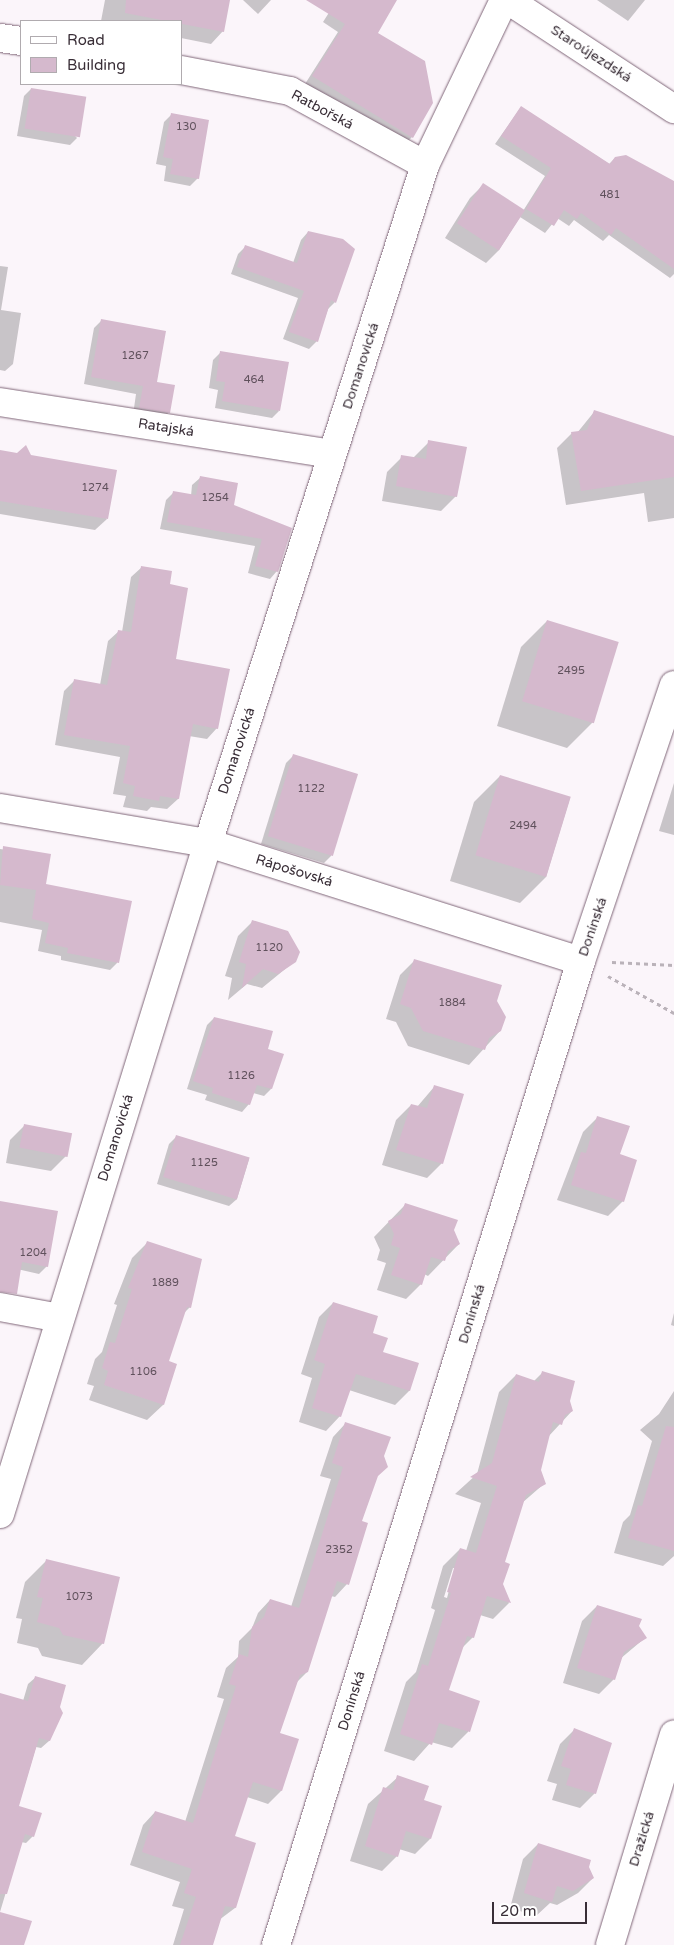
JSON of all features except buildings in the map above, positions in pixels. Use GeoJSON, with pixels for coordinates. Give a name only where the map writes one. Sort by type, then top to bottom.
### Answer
{"type":"FeatureCollection","features":[{"type":"Feature","properties":{"kind":"street","name":"Staroújezdská"},"geometry":{"type":"LineString","coordinates":[[506,0],[674,109]]}},
{"type":"Feature","properties":{"kind":"street","name":"Domanovická"},"geometry":{"type":"LineString","coordinates":[[2,1500],[208,844],[425,165],[506,0]]}},
{"type":"Feature","properties":{"kind":"street"},"geometry":{"type":"LineString","coordinates":[[0,38],[20,41]]}},
{"type":"Feature","properties":{"kind":"street","name":"Ratbořská"},"geometry":{"type":"LineString","coordinates":[[182,70],[290,92],[425,165]]}},
{"type":"Feature","properties":{"kind":"street","name":"Ratajská"},"geometry":{"type":"LineString","coordinates":[[0,402],[332,454]]}},
{"type":"Feature","properties":{"kind":"street","name":"Donínská"},"geometry":{"type":"LineString","coordinates":[[276,1945],[581,961],[674,685]]}},
{"type":"Feature","properties":{"kind":"street","name":"Rápošovská"},"geometry":{"type":"LineString","coordinates":[[0,808],[208,844],[581,961]]}},
{"type":"Feature","properties":{"kind":"street"},"geometry":{"type":"LineString","coordinates":[[0,1307],[60,1318]]}},
{"type":"Feature","properties":{"kind":"street","name":"Dražická"},"geometry":{"type":"LineString","coordinates":[[610,1945],[674,1734]]}},
{"type":"Feature","properties":{"kind":"path"},"geometry":{"type":"LineString","coordinates":[[581,961],[674,965]]}},
{"type":"Feature","properties":{"kind":"path"},"geometry":{"type":"LineString","coordinates":[[581,961],[674,1013]]}}]}
